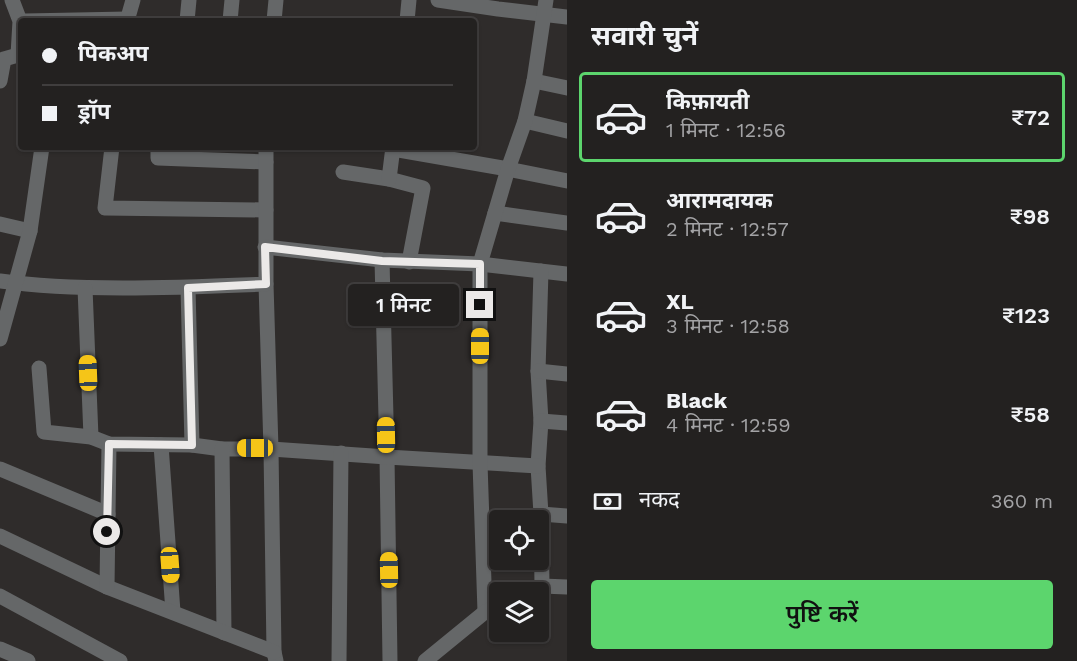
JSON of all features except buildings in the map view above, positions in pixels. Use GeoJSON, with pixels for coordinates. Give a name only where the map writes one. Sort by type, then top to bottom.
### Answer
{"type":"FeatureCollection","features":[{"type":"Feature","properties":{"kind":"street"},"geometry":{"type":"LineString","coordinates":[[12,0],[21,18]]}},
{"type":"Feature","properties":{"kind":"street"},"geometry":{"type":"LineString","coordinates":[[128,18],[133,0]]}},
{"type":"Feature","properties":{"kind":"street"},"geometry":{"type":"LineString","coordinates":[[188,18],[189,0]]}},
{"type":"Feature","properties":{"kind":"street"},"geometry":{"type":"LineString","coordinates":[[230,18],[232,0]]}},
{"type":"Feature","properties":{"kind":"street"},"geometry":{"type":"LineString","coordinates":[[274,18],[276,0]]}},
{"type":"Feature","properties":{"kind":"street"},"geometry":{"type":"LineString","coordinates":[[407,18],[409,0]]}},
{"type":"Feature","properties":{"kind":"street"},"geometry":{"type":"LineString","coordinates":[[438,0],[545,8],[567,17]]}},
{"type":"Feature","properties":{"kind":"street"},"geometry":{"type":"LineString","coordinates":[[485,612],[480,463],[480,264],[508,169],[525,121],[534,81],[545,8]]}},
{"type":"Feature","properties":{"kind":"street"},"geometry":{"type":"LineString","coordinates":[[2,58],[18,55]]}},
{"type":"Feature","properties":{"kind":"street"},"geometry":{"type":"LineString","coordinates":[[2,58],[18,65]]}},
{"type":"Feature","properties":{"kind":"street"},"geometry":{"type":"LineString","coordinates":[[0,81],[2,58]]}},
{"type":"Feature","properties":{"kind":"street"},"geometry":{"type":"LineString","coordinates":[[534,81],[567,88]]}},
{"type":"Feature","properties":{"kind":"street"},"geometry":{"type":"LineString","coordinates":[[525,121],[567,131]]}},
{"type":"Feature","properties":{"kind":"street"},"geometry":{"type":"LineString","coordinates":[[0,339],[8,282],[30,231],[42,150]]}},
{"type":"Feature","properties":{"kind":"street"},"geometry":{"type":"LineString","coordinates":[[112,150],[105,208],[266,210]]}},
{"type":"Feature","properties":{"kind":"street"},"geometry":{"type":"LineString","coordinates":[[0,536],[107,586],[224,633],[275,657],[265,247],[266,154],[158,158],[158,150]]}},
{"type":"Feature","properties":{"kind":"street"},"geometry":{"type":"LineString","coordinates":[[389,179],[393,150]]}},
{"type":"Feature","properties":{"kind":"street"},"geometry":{"type":"LineString","coordinates":[[404,150],[567,181]]}},
{"type":"Feature","properties":{"kind":"street"},"geometry":{"type":"LineString","coordinates":[[343,172],[389,179],[423,188],[409,262]]}},
{"type":"Feature","properties":{"kind":"street"},"geometry":{"type":"LineString","coordinates":[[495,213],[567,223]]}},
{"type":"Feature","properties":{"kind":"street"},"geometry":{"type":"LineString","coordinates":[[0,225],[30,231]]}},
{"type":"Feature","properties":{"kind":"street"},"geometry":{"type":"LineString","coordinates":[[265,247],[382,261],[480,264],[567,274]]}},
{"type":"Feature","properties":{"kind":"street"},"geometry":{"type":"LineString","coordinates":[[382,261],[390,661]]}},
{"type":"Feature","properties":{"kind":"street"},"geometry":{"type":"LineString","coordinates":[[541,272],[538,371],[542,421],[538,466],[541,510]]}},
{"type":"Feature","properties":{"kind":"street"},"geometry":{"type":"LineString","coordinates":[[8,282],[85,288],[188,288],[266,284]]}},
{"type":"Feature","properties":{"kind":"street"},"geometry":{"type":"LineString","coordinates":[[85,288],[91,437]]}},
{"type":"Feature","properties":{"kind":"street"},"geometry":{"type":"LineString","coordinates":[[188,288],[192,445]]}},
{"type":"Feature","properties":{"kind":"street"},"geometry":{"type":"LineString","coordinates":[[39,368],[44,432],[91,437],[109,444],[271,448],[538,466]]}},
{"type":"Feature","properties":{"kind":"street"},"geometry":{"type":"LineString","coordinates":[[538,371],[567,374]]}},
{"type":"Feature","properties":{"kind":"street"},"geometry":{"type":"LineString","coordinates":[[542,421],[567,423]]}},
{"type":"Feature","properties":{"kind":"street"},"geometry":{"type":"LineString","coordinates":[[107,586],[109,444]]}},
{"type":"Feature","properties":{"kind":"street"},"geometry":{"type":"LineString","coordinates":[[161,445],[173,612]]}},
{"type":"Feature","properties":{"kind":"street"},"geometry":{"type":"LineString","coordinates":[[222,448],[224,633]]}},
{"type":"Feature","properties":{"kind":"street"},"geometry":{"type":"LineString","coordinates":[[339,661],[341,453]]}},
{"type":"Feature","properties":{"kind":"street"},"geometry":{"type":"LineString","coordinates":[[0,469],[108,514]]}},
{"type":"Feature","properties":{"kind":"street"},"geometry":{"type":"LineString","coordinates":[[549,515],[567,516]]}},
{"type":"Feature","properties":{"kind":"street"},"geometry":{"type":"LineString","coordinates":[[549,588],[567,587]]}},
{"type":"Feature","properties":{"kind":"street"},"geometry":{"type":"LineString","coordinates":[[0,596],[120,661]]}},
{"type":"Feature","properties":{"kind":"street"},"geometry":{"type":"LineString","coordinates":[[425,661],[489,610]]}},
{"type":"Feature","properties":{"kind":"street"},"geometry":{"type":"LineString","coordinates":[[0,649],[28,661]]}},
{"type":"Feature","properties":{"kind":"route"},"geometry":{"type":"LineString","coordinates":[[107,532],[109,444],[192,445],[188,288],[266,284],[265,247],[382,261],[480,264],[480,305]]}}]}
